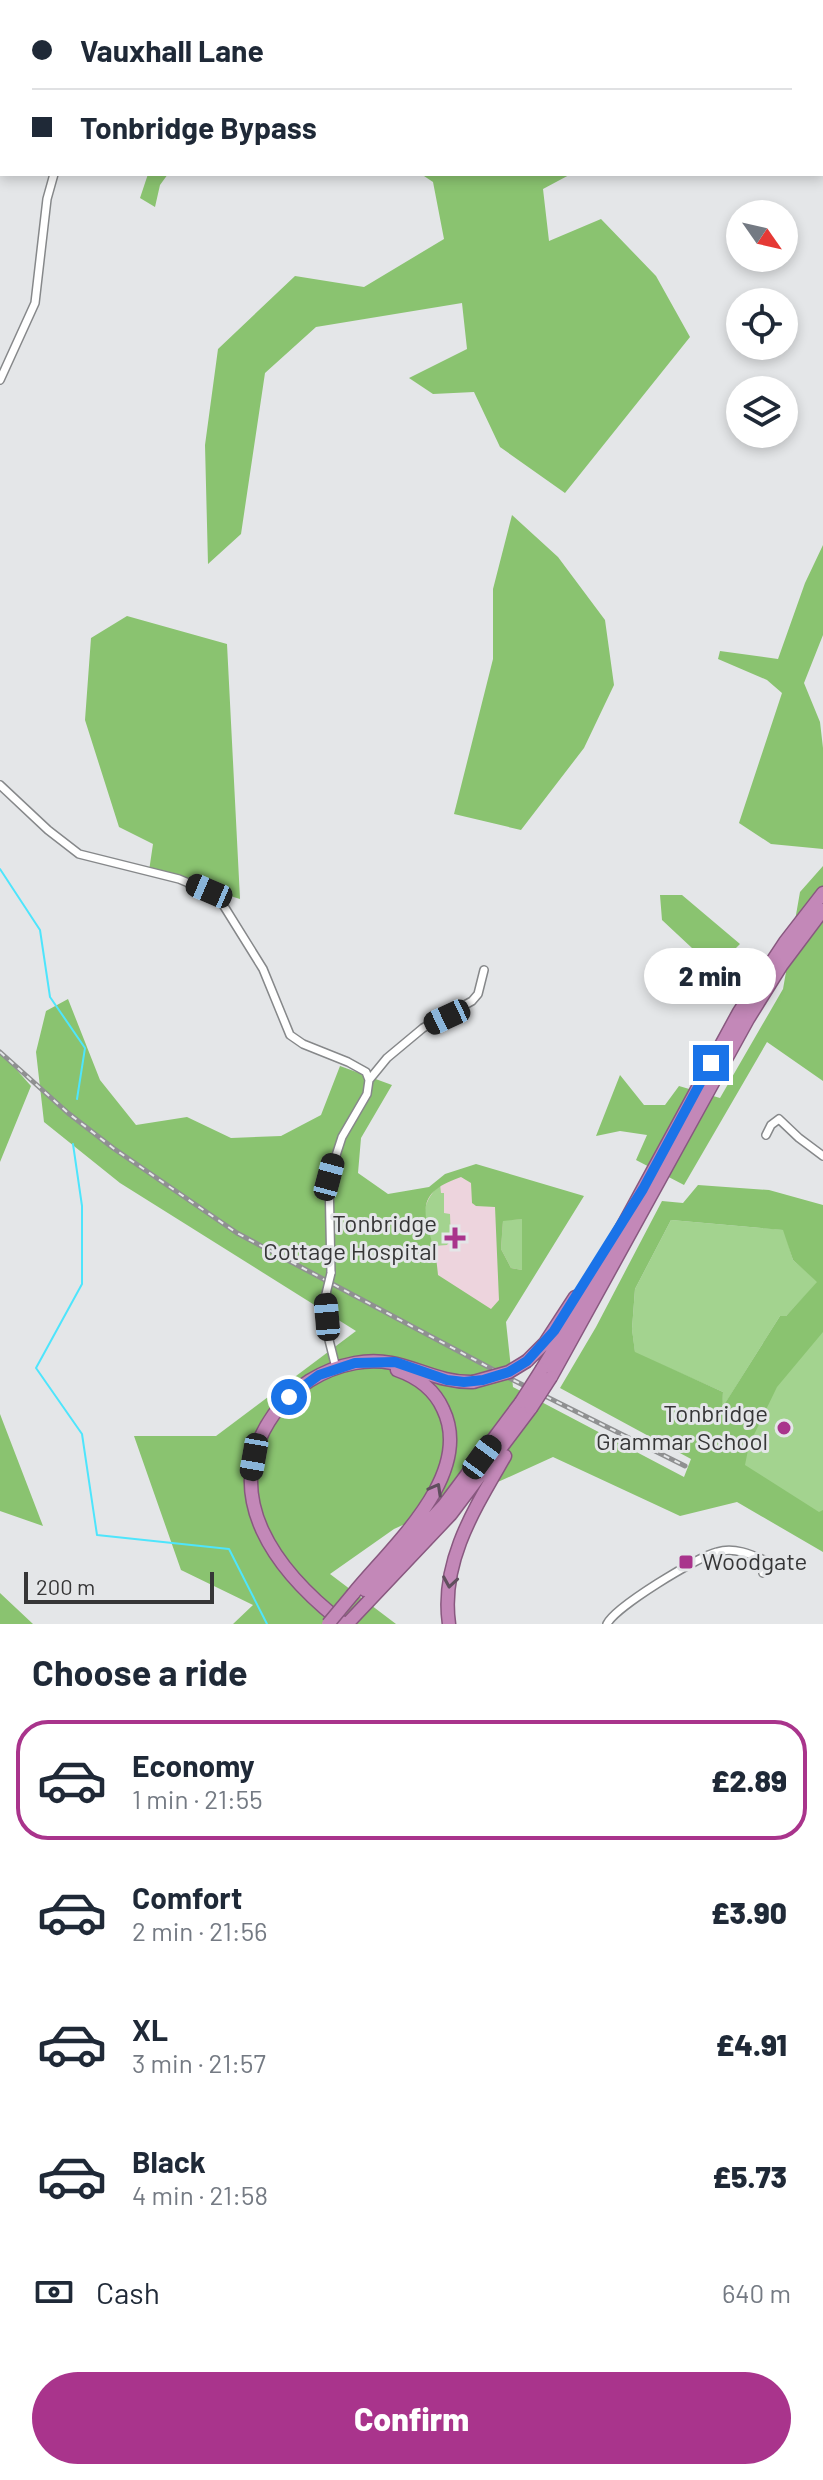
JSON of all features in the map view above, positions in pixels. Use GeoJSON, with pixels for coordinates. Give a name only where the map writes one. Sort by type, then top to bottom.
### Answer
{"type":"FeatureCollection","features":[{"type":"Feature","properties":{"kind":"highway"},"geometry":{"type":"LineString","coordinates":[[547,1373],[739,1012],[785,942],[823,893]]}},
{"type":"Feature","properties":{"kind":"highway"},"geometry":{"type":"LineString","coordinates":[[449,1624],[447,1594],[457,1550],[527,1407],[748,1019],[781,966],[823,910]]}},
{"type":"Feature","properties":{"kind":"highway"},"geometry":{"type":"LineString","coordinates":[[373,1362],[415,1378],[432,1392],[449,1423],[450,1448],[444,1474],[431,1499],[358,1600],[346,1624],[317,1602],[285,1568],[262,1531],[251,1489],[254,1457],[269,1421],[300,1386],[336,1368],[373,1362],[395,1362],[447,1380],[473,1382],[509,1372],[527,1361],[554,1331],[643,1189]]}},
{"type":"Feature","properties":{"kind":"highway"},"geometry":{"type":"LineString","coordinates":[[329,1624],[358,1600],[527,1407]]}},
{"type":"Feature","properties":{"kind":"street"},"geometry":{"type":"LineString","coordinates":[[0,380],[35,303],[47,199],[53,176]]}},
{"type":"Feature","properties":{"kind":"street"},"geometry":{"type":"LineString","coordinates":[[0,785],[79,854],[179,879],[217,895],[263,969],[290,1035],[303,1044],[366,1072],[369,1080],[367,1094],[342,1137],[329,1177],[331,1273],[325,1298],[328,1336],[336,1368]]}},
{"type":"Feature","properties":{"kind":"street"},"geometry":{"type":"LineString","coordinates":[[369,1080],[387,1058],[423,1028],[472,1001],[478,994],[484,970]]}},
{"type":"Feature","properties":{"kind":"street"},"geometry":{"type":"LineString","coordinates":[[773,1110],[799,1138],[823,1156]]}},
{"type":"Feature","properties":{"kind":"street"},"geometry":{"type":"LineString","coordinates":[[766,1135],[771,1125],[779,1119]]}},
{"type":"Feature","properties":{"kind":"street"},"geometry":{"type":"LineString","coordinates":[[607,1624],[610,1617],[624,1605],[716,1552],[735,1550],[766,1561],[763,1573]]}},
{"type":"Feature","properties":{"kind":"shaded area","name":"Tonbridge Cottage Hospital"},"geometry":{"type":"Polygon","coordinates":[[[468,1171],[561,1207],[495,1324],[408,1274],[422,1192],[468,1171]]]}},
{"type":"Feature","properties":{"kind":"green space"},"geometry":{"type":"Polygon","coordinates":[[[147,176],[167,176],[160,185],[155,207],[140,198],[147,176]]]}},
{"type":"Feature","properties":{"kind":"green space"},"geometry":{"type":"Polygon","coordinates":[[[424,176],[567,176],[543,189],[549,241],[601,219],[656,276],[690,337],[565,493],[500,447],[474,392],[433,394],[409,378],[467,349],[462,303],[316,327],[265,373],[241,534],[208,564],[205,445],[218,349],[295,276],[364,287],[444,239],[433,182],[424,176]]]}},
{"type":"Feature","properties":{"kind":"green space"},"geometry":{"type":"Polygon","coordinates":[[[512,515],[558,557],[605,620],[614,685],[584,748],[521,830],[454,814],[493,659],[493,589],[512,515]]]}},
{"type":"Feature","properties":{"kind":"green space"},"geometry":{"type":"Polygon","coordinates":[[[823,545],[823,635],[804,683],[820,722],[823,748],[823,849],[771,844],[739,823],[782,693],[767,680],[718,659],[720,651],[778,659],[805,583],[823,545]]]}},
{"type":"Feature","properties":{"kind":"green space"},"geometry":{"type":"Polygon","coordinates":[[[127,616],[227,644],[240,899],[149,871],[153,844],[119,827],[85,720],[91,638],[127,616]]]}},
{"type":"Feature","properties":{"kind":"green space"},"geometry":{"type":"Polygon","coordinates":[[[823,866],[823,1081],[767,1042],[684,1185],[636,1160],[647,1135],[620,1131],[596,1136],[620,1075],[644,1105],[665,1105],[679,1086],[720,1098],[783,989],[800,892],[823,866]]]}},
{"type":"Feature","properties":{"kind":"green space"},"geometry":{"type":"Polygon","coordinates":[[[660,895],[682,895],[740,944],[708,976],[692,948],[662,920],[660,895]]]}},
{"type":"Feature","properties":{"kind":"green space"},"geometry":{"type":"Polygon","coordinates":[[[68,999],[100,1080],[136,1125],[187,1117],[231,1138],[281,1136],[321,1115],[340,1066],[392,1085],[361,1138],[358,1173],[388,1194],[429,1187],[445,1174],[476,1164],[584,1196],[506,1322],[513,1387],[684,1477],[691,1459],[560,1388],[662,1201],[683,1203],[698,1185],[769,1190],[823,1205],[823,1332],[777,1387],[749,1445],[745,1465],[819,1512],[823,1510],[823,1552],[737,1502],[680,1516],[553,1457],[394,1529],[330,1574],[396,1624],[233,1624],[253,1605],[181,1570],[134,1436],[216,1436],[356,1331],[120,1183],[44,1122],[36,1052],[46,1011],[68,999]],[[461,1177],[438,1188],[427,1202],[426,1219],[438,1275],[491,1309],[499,1300],[495,1207],[472,1203],[471,1183],[461,1177]],[[522,1219],[503,1221],[501,1249],[511,1268],[522,1270],[522,1219]],[[671,1220],[635,1289],[632,1329],[635,1352],[723,1392],[722,1408],[780,1316],[786,1316],[817,1282],[793,1260],[783,1230],[671,1220]]]}},
{"type":"Feature","properties":{"kind":"green space"},"geometry":{"type":"Polygon","coordinates":[[[0,1051],[31,1086],[0,1162],[0,1051]]]}},
{"type":"Feature","properties":{"kind":"green space"},"geometry":{"type":"Polygon","coordinates":[[[440,1184],[441,1193],[444,1193],[444,1213],[450,1214],[451,1240],[447,1245],[434,1246],[425,1213],[429,1199],[440,1184]]]}},
{"type":"Feature","properties":{"kind":"green space"},"geometry":{"type":"Polygon","coordinates":[[[522,1219],[522,1270],[511,1268],[501,1249],[503,1220],[522,1219]]]}},
{"type":"Feature","properties":{"kind":"green space"},"geometry":{"type":"Polygon","coordinates":[[[671,1220],[784,1230],[793,1260],[818,1282],[786,1316],[780,1316],[721,1410],[723,1392],[635,1353],[632,1329],[635,1289],[671,1220]]]}},
{"type":"Feature","properties":{"kind":"green space","name":"Tonbridge Grammar School"},"geometry":{"type":"Polygon","coordinates":[[[823,1319],[823,1516],[728,1471],[765,1385],[823,1319]]]}},
{"type":"Feature","properties":{"kind":"green space"},"geometry":{"type":"Polygon","coordinates":[[[0,1414],[43,1526],[0,1511],[0,1414]]]}},
{"type":"Feature","properties":{"kind":"green space"},"geometry":{"type":"Polygon","coordinates":[[[0,1593],[33,1624],[0,1624],[0,1593]]]}},
{"type":"Feature","properties":{"kind":"waterway"},"geometry":{"type":"LineString","coordinates":[[0,869],[40,930],[50,997],[85,1048],[77,1099]]}},
{"type":"Feature","properties":{"kind":"waterway"},"geometry":{"type":"LineString","coordinates":[[73,1144],[82,1206],[82,1284],[36,1368],[82,1434],[97,1535],[229,1549],[267,1624]]}},
{"type":"Feature","properties":{"kind":"railway"},"geometry":{"type":"LineString","coordinates":[[0,1052],[68,1113],[113,1148],[237,1233],[507,1377],[685,1466]]}},
{"type":"Feature","properties":{"kind":"place","name":"Tonbridge Cottage Hospital"},"geometry":{"type":"Point","coordinates":[455,1238]}},
{"type":"Feature","properties":{"kind":"place","name":"Tonbridge Grammar School"},"geometry":{"type":"Point","coordinates":[784,1428]}},
{"type":"Feature","properties":{"kind":"place","name":"Woodgate"},"geometry":{"type":"Point","coordinates":[686,1562]}},
{"type":"Feature","properties":{"kind":"route"},"geometry":{"type":"LineString","coordinates":[[289,1397],[319,1375],[355,1363],[385,1360],[447,1380],[464,1382],[509,1372],[527,1361],[554,1331],[643,1189],[711,1063]]}}]}
